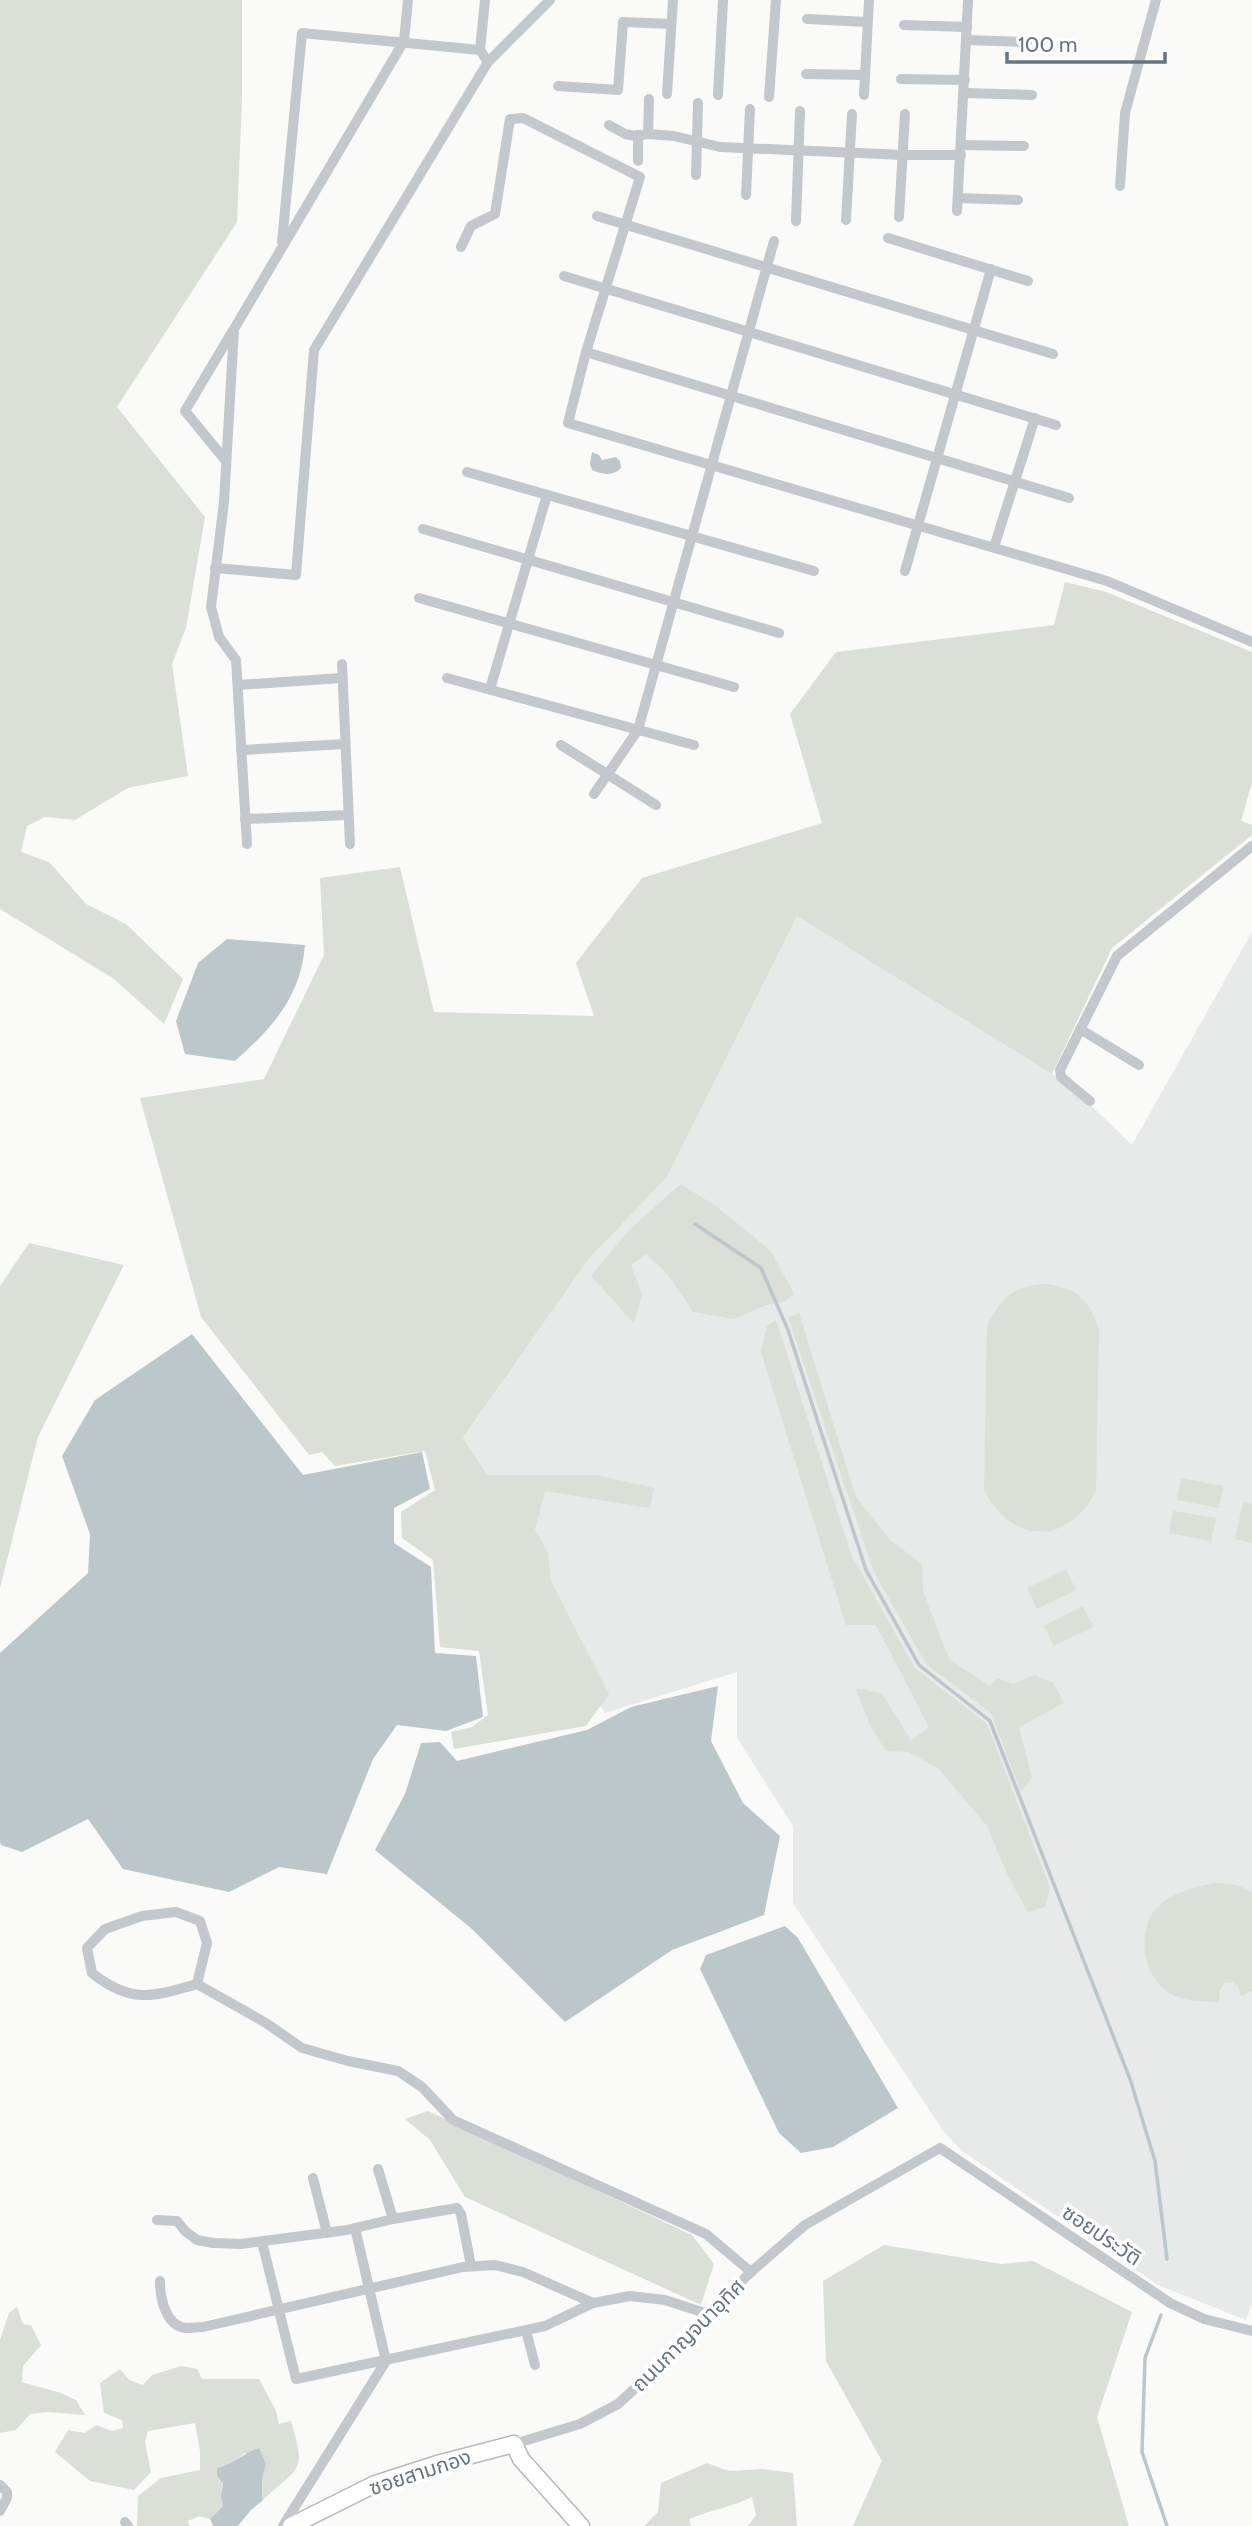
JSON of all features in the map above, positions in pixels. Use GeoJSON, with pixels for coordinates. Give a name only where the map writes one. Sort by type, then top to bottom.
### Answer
{"type":"FeatureCollection","features":[{"type":"Feature","properties":{"kind":"street"},"geometry":{"type":"LineString","coordinates":[[226,461],[186,411],[404,41],[408,0]]}},
{"type":"Feature","properties":{"kind":"street"},"geometry":{"type":"LineString","coordinates":[[485,0],[480,50],[488,62]]}},
{"type":"Feature","properties":{"kind":"street"},"geometry":{"type":"LineString","coordinates":[[215,568],[296,575],[314,350],[488,62],[550,0]]}},
{"type":"Feature","properties":{"kind":"street"},"geometry":{"type":"LineString","coordinates":[[667,94],[673,0]]}},
{"type":"Feature","properties":{"kind":"street"},"geometry":{"type":"LineString","coordinates":[[718,94],[723,0]]}},
{"type":"Feature","properties":{"kind":"street"},"geometry":{"type":"LineString","coordinates":[[769,97],[776,0]]}},
{"type":"Feature","properties":{"kind":"street"},"geometry":{"type":"LineString","coordinates":[[864,95],[869,0]]}},
{"type":"Feature","properties":{"kind":"street"},"geometry":{"type":"LineString","coordinates":[[957,211],[968,0]]}},
{"type":"Feature","properties":{"kind":"street"},"geometry":{"type":"LineString","coordinates":[[1120,186],[1125,113],[1156,0]]}},
{"type":"Feature","properties":{"kind":"street"},"geometry":{"type":"LineString","coordinates":[[807,19],[867,22]]}},
{"type":"Feature","properties":{"kind":"street"},"geometry":{"type":"LineString","coordinates":[[558,86],[618,90],[623,22],[671,24]]}},
{"type":"Feature","properties":{"kind":"street"},"geometry":{"type":"LineString","coordinates":[[904,25],[967,27]]}},
{"type":"Feature","properties":{"kind":"street"},"geometry":{"type":"LineString","coordinates":[[282,247],[302,33],[480,50]]}},
{"type":"Feature","properties":{"kind":"street"},"geometry":{"type":"LineString","coordinates":[[967,40],[1027,42]]}},
{"type":"Feature","properties":{"kind":"street"},"geometry":{"type":"LineString","coordinates":[[806,74],[865,75]]}},
{"type":"Feature","properties":{"kind":"street"},"geometry":{"type":"LineString","coordinates":[[901,79],[965,80]]}},
{"type":"Feature","properties":{"kind":"street"},"geometry":{"type":"LineString","coordinates":[[965,93],[1032,95]]}},
{"type":"Feature","properties":{"kind":"street"},"geometry":{"type":"LineString","coordinates":[[638,161],[649,99]]}},
{"type":"Feature","properties":{"kind":"street"},"geometry":{"type":"LineString","coordinates":[[696,176],[698,103]]}},
{"type":"Feature","properties":{"kind":"street"},"geometry":{"type":"LineString","coordinates":[[746,195],[750,108]]}},
{"type":"Feature","properties":{"kind":"street"},"geometry":{"type":"LineString","coordinates":[[796,220],[800,111]]}},
{"type":"Feature","properties":{"kind":"street"},"geometry":{"type":"LineString","coordinates":[[846,220],[852,114]]}},
{"type":"Feature","properties":{"kind":"street"},"geometry":{"type":"LineString","coordinates":[[900,217],[905,114]]}},
{"type":"Feature","properties":{"kind":"street"},"geometry":{"type":"LineString","coordinates":[[461,247],[471,226],[495,214],[510,119],[523,118],[640,177],[586,352],[568,424],[1107,581],[1252,642]]}},
{"type":"Feature","properties":{"kind":"street"},"geometry":{"type":"LineString","coordinates":[[609,125],[625,134],[674,136],[719,147],[904,155],[1024,146]]}},
{"type":"Feature","properties":{"kind":"street"},"geometry":{"type":"LineString","coordinates":[[958,198],[1018,200]]}},
{"type":"Feature","properties":{"kind":"street"},"geometry":{"type":"LineString","coordinates":[[597,216],[1053,354]]}},
{"type":"Feature","properties":{"kind":"street"},"geometry":{"type":"LineString","coordinates":[[888,238],[1028,281]]}},
{"type":"Feature","properties":{"kind":"street"},"geometry":{"type":"LineString","coordinates":[[594,794],[638,730],[774,241]]}},
{"type":"Feature","properties":{"kind":"street"},"geometry":{"type":"LineString","coordinates":[[905,571],[991,269]]}},
{"type":"Feature","properties":{"kind":"street"},"geometry":{"type":"LineString","coordinates":[[564,276],[1056,425]]}},
{"type":"Feature","properties":{"kind":"street"},"geometry":{"type":"LineString","coordinates":[[234,330],[226,461],[211,607],[219,637],[236,660],[247,844]]}},
{"type":"Feature","properties":{"kind":"street"},"geometry":{"type":"LineString","coordinates":[[586,352],[1069,498]]}},
{"type":"Feature","properties":{"kind":"street"},"geometry":{"type":"LineString","coordinates":[[993,547],[1035,418]]}},
{"type":"Feature","properties":{"kind":"street"},"geometry":{"type":"LineString","coordinates":[[467,472],[814,571]]}},
{"type":"Feature","properties":{"kind":"street"},"geometry":{"type":"LineString","coordinates":[[490,689],[547,495]]}},
{"type":"Feature","properties":{"kind":"street"},"geometry":{"type":"LineString","coordinates":[[423,529],[779,632]]}},
{"type":"Feature","properties":{"kind":"street"},"geometry":{"type":"LineString","coordinates":[[419,598],[733,687]]}},
{"type":"Feature","properties":{"kind":"street"},"geometry":{"type":"LineString","coordinates":[[342,664],[350,844]]}},
{"type":"Feature","properties":{"kind":"street"},"geometry":{"type":"LineString","coordinates":[[237,685],[342,678]]}},
{"type":"Feature","properties":{"kind":"street"},"geometry":{"type":"LineString","coordinates":[[447,678],[694,745]]}},
{"type":"Feature","properties":{"kind":"street"},"geometry":{"type":"LineString","coordinates":[[241,750],[345,744]]}},
{"type":"Feature","properties":{"kind":"street"},"geometry":{"type":"LineString","coordinates":[[562,745],[656,805]]}},
{"type":"Feature","properties":{"kind":"street"},"geometry":{"type":"LineString","coordinates":[[245,820],[348,815]]}},
{"type":"Feature","properties":{"kind":"street"},"geometry":{"type":"LineString","coordinates":[[1090,1101],[1059,1075],[1117,956],[1252,846]]}},
{"type":"Feature","properties":{"kind":"street"},"geometry":{"type":"LineString","coordinates":[[1080,1029],[1139,1065]]}},
{"type":"Feature","properties":{"kind":"street"},"geometry":{"type":"LineString","coordinates":[[197,1984],[207,1943],[200,1921],[176,1912],[142,1916],[105,1929],[87,1948],[92,1973],[109,1986],[130,1995],[166,1993],[197,1984],[266,2023],[302,2048],[398,2071],[422,2087],[453,2120],[706,2234],[751,2272]]}},
{"type":"Feature","properties":{"kind":"street","name":"ถนนกาญจนาอุทิศ"},"geometry":{"type":"LineString","coordinates":[[514,2444],[580,2424],[618,2404],[659,2367],[751,2272],[805,2225],[940,2148]]}},
{"type":"Feature","properties":{"kind":"street","name":"ซอยประวัติ"},"geometry":{"type":"LineString","coordinates":[[940,2148],[1170,2303],[1204,2319],[1252,2331]]}},
{"type":"Feature","properties":{"kind":"street"},"geometry":{"type":"LineString","coordinates":[[378,2169],[393,2219]]}},
{"type":"Feature","properties":{"kind":"street"},"geometry":{"type":"LineString","coordinates":[[313,2178],[327,2233]]}},
{"type":"Feature","properties":{"kind":"street"},"geometry":{"type":"LineString","coordinates":[[157,2220],[177,2221],[191,2236],[213,2244],[262,2242],[327,2233],[457,2208],[461,2214],[471,2266]]}},
{"type":"Feature","properties":{"kind":"street"},"geometry":{"type":"LineString","coordinates":[[283,2526],[386,2361],[355,2228]]}},
{"type":"Feature","properties":{"kind":"street"},"geometry":{"type":"LineString","coordinates":[[262,2242],[296,2379],[545,2326],[593,2303],[631,2296],[664,2300],[708,2314]]}},
{"type":"Feature","properties":{"kind":"street"},"geometry":{"type":"LineString","coordinates":[[160,2281],[166,2312],[172,2321],[186,2328],[203,2327],[471,2266],[495,2265],[523,2272],[593,2303]]}},
{"type":"Feature","properties":{"kind":"street"},"geometry":{"type":"LineString","coordinates":[[526,2330],[535,2365]]}},
{"type":"Feature","properties":{"kind":"street"},"geometry":{"type":"LineString","coordinates":[[514,2444],[521,2459],[581,2526]]}},
{"type":"Feature","properties":{"kind":"street","name":"ซอยสามกอง"},"geometry":{"type":"LineString","coordinates":[[291,2526],[375,2484],[514,2444]]}},
{"type":"Feature","properties":{"kind":"street"},"geometry":{"type":"LineString","coordinates":[[0,2485],[5,2488],[7,2497],[0,2511]]}},
{"type":"Feature","properties":{"kind":"shaded area"},"geometry":{"type":"Polygon","coordinates":[[[0,0],[242,0],[242,98],[237,222],[117,407],[205,517],[186,628],[172,664],[188,776],[128,788],[75,820],[45,817],[27,826],[21,852],[49,862],[86,904],[126,924],[183,979],[164,1024],[114,979],[0,909],[0,0]]]}},
{"type":"Feature","properties":{"kind":"shaded area"},"geometry":{"type":"Polygon","coordinates":[[[592,452],[602,460],[616,457],[621,468],[608,474],[592,470],[592,452]]]}},
{"type":"Feature","properties":{"kind":"shaded area"},"geometry":{"type":"Polygon","coordinates":[[[1065,582],[1106,592],[1252,652],[1252,783],[1241,821],[1252,825],[1252,835],[1112,948],[1052,1074],[797,916],[667,1177],[588,1260],[463,1438],[487,1475],[597,1475],[654,1488],[650,1508],[545,1491],[535,1530],[548,1553],[551,1581],[609,1694],[586,1726],[454,1749],[451,1732],[472,1727],[488,1715],[479,1651],[440,1647],[433,1560],[402,1538],[401,1512],[435,1490],[425,1451],[335,1466],[322,1452],[309,1455],[201,1317],[140,1098],[264,1079],[324,955],[320,878],[400,867],[434,1012],[594,1016],[576,963],[642,878],[822,823],[790,714],[836,652],[1054,625],[1065,582]]]}},
{"type":"Feature","properties":{"kind":"shaded area"},"geometry":{"type":"Polygon","coordinates":[[[797,916],[1070,1085],[1132,1145],[1252,932],[1252,2304],[1246,2320],[1158,2285],[962,2151],[943,2131],[793,1903],[793,1826],[737,1738],[737,1672],[605,1713],[444,1466],[588,1260],[667,1177],[797,916]]]}},
{"type":"Feature","properties":{"kind":"shaded area"},"geometry":{"type":"Polygon","coordinates":[[[227,939],[305,945],[298,980],[291,996],[272,1024],[235,1061],[185,1054],[176,1021],[198,963],[227,939]]]}},
{"type":"Feature","properties":{"kind":"shaded area"},"geometry":{"type":"Polygon","coordinates":[[[681,1184],[717,1207],[771,1251],[794,1294],[786,1301],[766,1305],[734,1319],[693,1312],[668,1275],[646,1254],[631,1265],[642,1294],[634,1323],[591,1276],[630,1229],[681,1184]]]}},
{"type":"Feature","properties":{"kind":"shaded area"},"geometry":{"type":"Polygon","coordinates":[[[29,1243],[124,1265],[38,1437],[0,1588],[0,1286],[29,1243]]]}},
{"type":"Feature","properties":{"kind":"shaded area"},"geometry":{"type":"Polygon","coordinates":[[[1047,1284],[1067,1289],[1081,1298],[1091,1311],[1099,1330],[1096,1491],[1084,1509],[1070,1522],[1055,1530],[1039,1532],[1024,1529],[1009,1521],[984,1490],[987,1325],[998,1306],[1010,1294],[1026,1287],[1047,1284]]]}},
{"type":"Feature","properties":{"kind":"shaded area"},"geometry":{"type":"Polygon","coordinates":[[[799,1313],[856,1497],[890,1540],[922,1564],[923,1591],[949,1659],[990,1686],[997,1678],[1013,1684],[1035,1675],[1053,1683],[1064,1703],[1019,1727],[1032,1778],[1021,1792],[991,1713],[926,1664],[874,1572],[788,1317],[799,1313]]]}},
{"type":"Feature","properties":{"kind":"shaded area"},"geometry":{"type":"Polygon","coordinates":[[[776,1320],[852,1557],[915,1668],[987,1724],[1050,1888],[1045,1907],[1028,1912],[1008,1876],[987,1826],[938,1768],[908,1752],[886,1751],[872,1729],[855,1688],[882,1693],[911,1741],[929,1727],[876,1625],[846,1625],[761,1352],[767,1326],[776,1320]]]}},
{"type":"Feature","properties":{"kind":"shaded area"},"geometry":{"type":"Polygon","coordinates":[[[192,1334],[303,1475],[422,1452],[430,1489],[394,1508],[394,1543],[431,1567],[435,1653],[476,1656],[483,1717],[446,1731],[397,1725],[373,1759],[327,1874],[279,1867],[229,1892],[123,1869],[88,1819],[22,1852],[1,1845],[0,1842],[0,1653],[88,1573],[90,1534],[62,1456],[95,1400],[192,1334]]]}},
{"type":"Feature","properties":{"kind":"shaded area"},"geometry":{"type":"Polygon","coordinates":[[[1181,1478],[1223,1486],[1219,1508],[1177,1500],[1181,1478]]]}},
{"type":"Feature","properties":{"kind":"shaded area"},"geometry":{"type":"Polygon","coordinates":[[[1243,1502],[1252,1504],[1252,1543],[1235,1539],[1243,1502]]]}},
{"type":"Feature","properties":{"kind":"shaded area"},"geometry":{"type":"Polygon","coordinates":[[[1173,1511],[1216,1518],[1211,1541],[1169,1533],[1173,1511]]]}},
{"type":"Feature","properties":{"kind":"shaded area"},"geometry":{"type":"Polygon","coordinates":[[[1066,1569],[1076,1590],[1037,1609],[1027,1588],[1066,1569]]]}},
{"type":"Feature","properties":{"kind":"shaded area"},"geometry":{"type":"Polygon","coordinates":[[[1083,1606],[1093,1627],[1054,1646],[1044,1626],[1083,1606]]]}},
{"type":"Feature","properties":{"kind":"shaded area"},"geometry":{"type":"Polygon","coordinates":[[[718,1686],[711,1741],[743,1803],[780,1836],[764,1915],[672,1950],[565,2022],[472,1929],[375,1850],[405,1794],[421,1743],[440,1742],[457,1761],[587,1730],[631,1707],[718,1686]]]}},
{"type":"Feature","properties":{"kind":"shaded area"},"geometry":{"type":"Polygon","coordinates":[[[1214,1883],[1237,1885],[1252,1892],[1252,1991],[1241,1996],[1238,1986],[1232,1982],[1224,1983],[1219,1991],[1219,2002],[1194,2001],[1171,1994],[1161,1986],[1147,1962],[1145,1935],[1154,1911],[1164,1901],[1188,1890],[1214,1883]]]}},
{"type":"Feature","properties":{"kind":"shaded area"},"geometry":{"type":"Polygon","coordinates":[[[785,1926],[798,1938],[898,2108],[833,2147],[801,2153],[779,2133],[700,1969],[706,1955],[785,1926]]]}},
{"type":"Feature","properties":{"kind":"shaded area"},"geometry":{"type":"Polygon","coordinates":[[[428,2111],[692,2235],[714,2264],[701,2305],[465,2197],[430,2140],[405,2119],[428,2111]]]}},
{"type":"Feature","properties":{"kind":"shaded area"},"geometry":{"type":"Polygon","coordinates":[[[884,2245],[1001,2264],[1033,2261],[1132,2312],[1097,2417],[1129,2526],[853,2526],[882,2461],[826,2361],[823,2281],[884,2245]]]}},
{"type":"Feature","properties":{"kind":"shaded area"},"geometry":{"type":"Polygon","coordinates":[[[17,2307],[23,2324],[31,2325],[41,2345],[23,2366],[22,2382],[76,2400],[85,2415],[48,2412],[30,2414],[16,2430],[0,2433],[0,2340],[9,2313],[17,2307]]]}},
{"type":"Feature","properties":{"kind":"shaded area"},"geometry":{"type":"Polygon","coordinates":[[[182,2366],[197,2369],[202,2379],[259,2379],[276,2411],[279,2424],[291,2421],[299,2461],[292,2474],[262,2501],[262,2480],[266,2464],[245,2453],[233,2463],[224,2466],[221,2495],[223,2506],[210,2519],[199,2516],[188,2521],[189,2526],[137,2526],[138,2496],[161,2478],[200,2470],[195,2423],[148,2431],[145,2442],[151,2472],[134,2490],[90,2481],[55,2452],[68,2430],[85,2433],[96,2425],[112,2431],[123,2428],[122,2420],[104,2413],[100,2383],[120,2369],[129,2380],[143,2385],[152,2375],[182,2366]]]}},
{"type":"Feature","properties":{"kind":"shaded area"},"geometry":{"type":"Polygon","coordinates":[[[259,2448],[266,2464],[262,2480],[262,2501],[238,2526],[213,2526],[210,2519],[223,2506],[223,2483],[217,2476],[217,2468],[259,2448]]]}},
{"type":"Feature","properties":{"kind":"shaded area"},"geometry":{"type":"Polygon","coordinates":[[[707,2463],[729,2471],[763,2469],[793,2473],[797,2526],[748,2526],[756,2515],[752,2497],[689,2519],[691,2526],[644,2526],[658,2512],[661,2483],[707,2463]]]}},
{"type":"Feature","properties":{"kind":"waterway"},"geometry":{"type":"LineString","coordinates":[[695,1224],[761,1268],[788,1330],[866,1570],[919,1665],[990,1721],[1130,2079],[1155,2161],[1167,2259]]}},
{"type":"Feature","properties":{"kind":"waterway"},"geometry":{"type":"LineString","coordinates":[[1161,2315],[1145,2358],[1142,2452],[1167,2526]]}}]}
